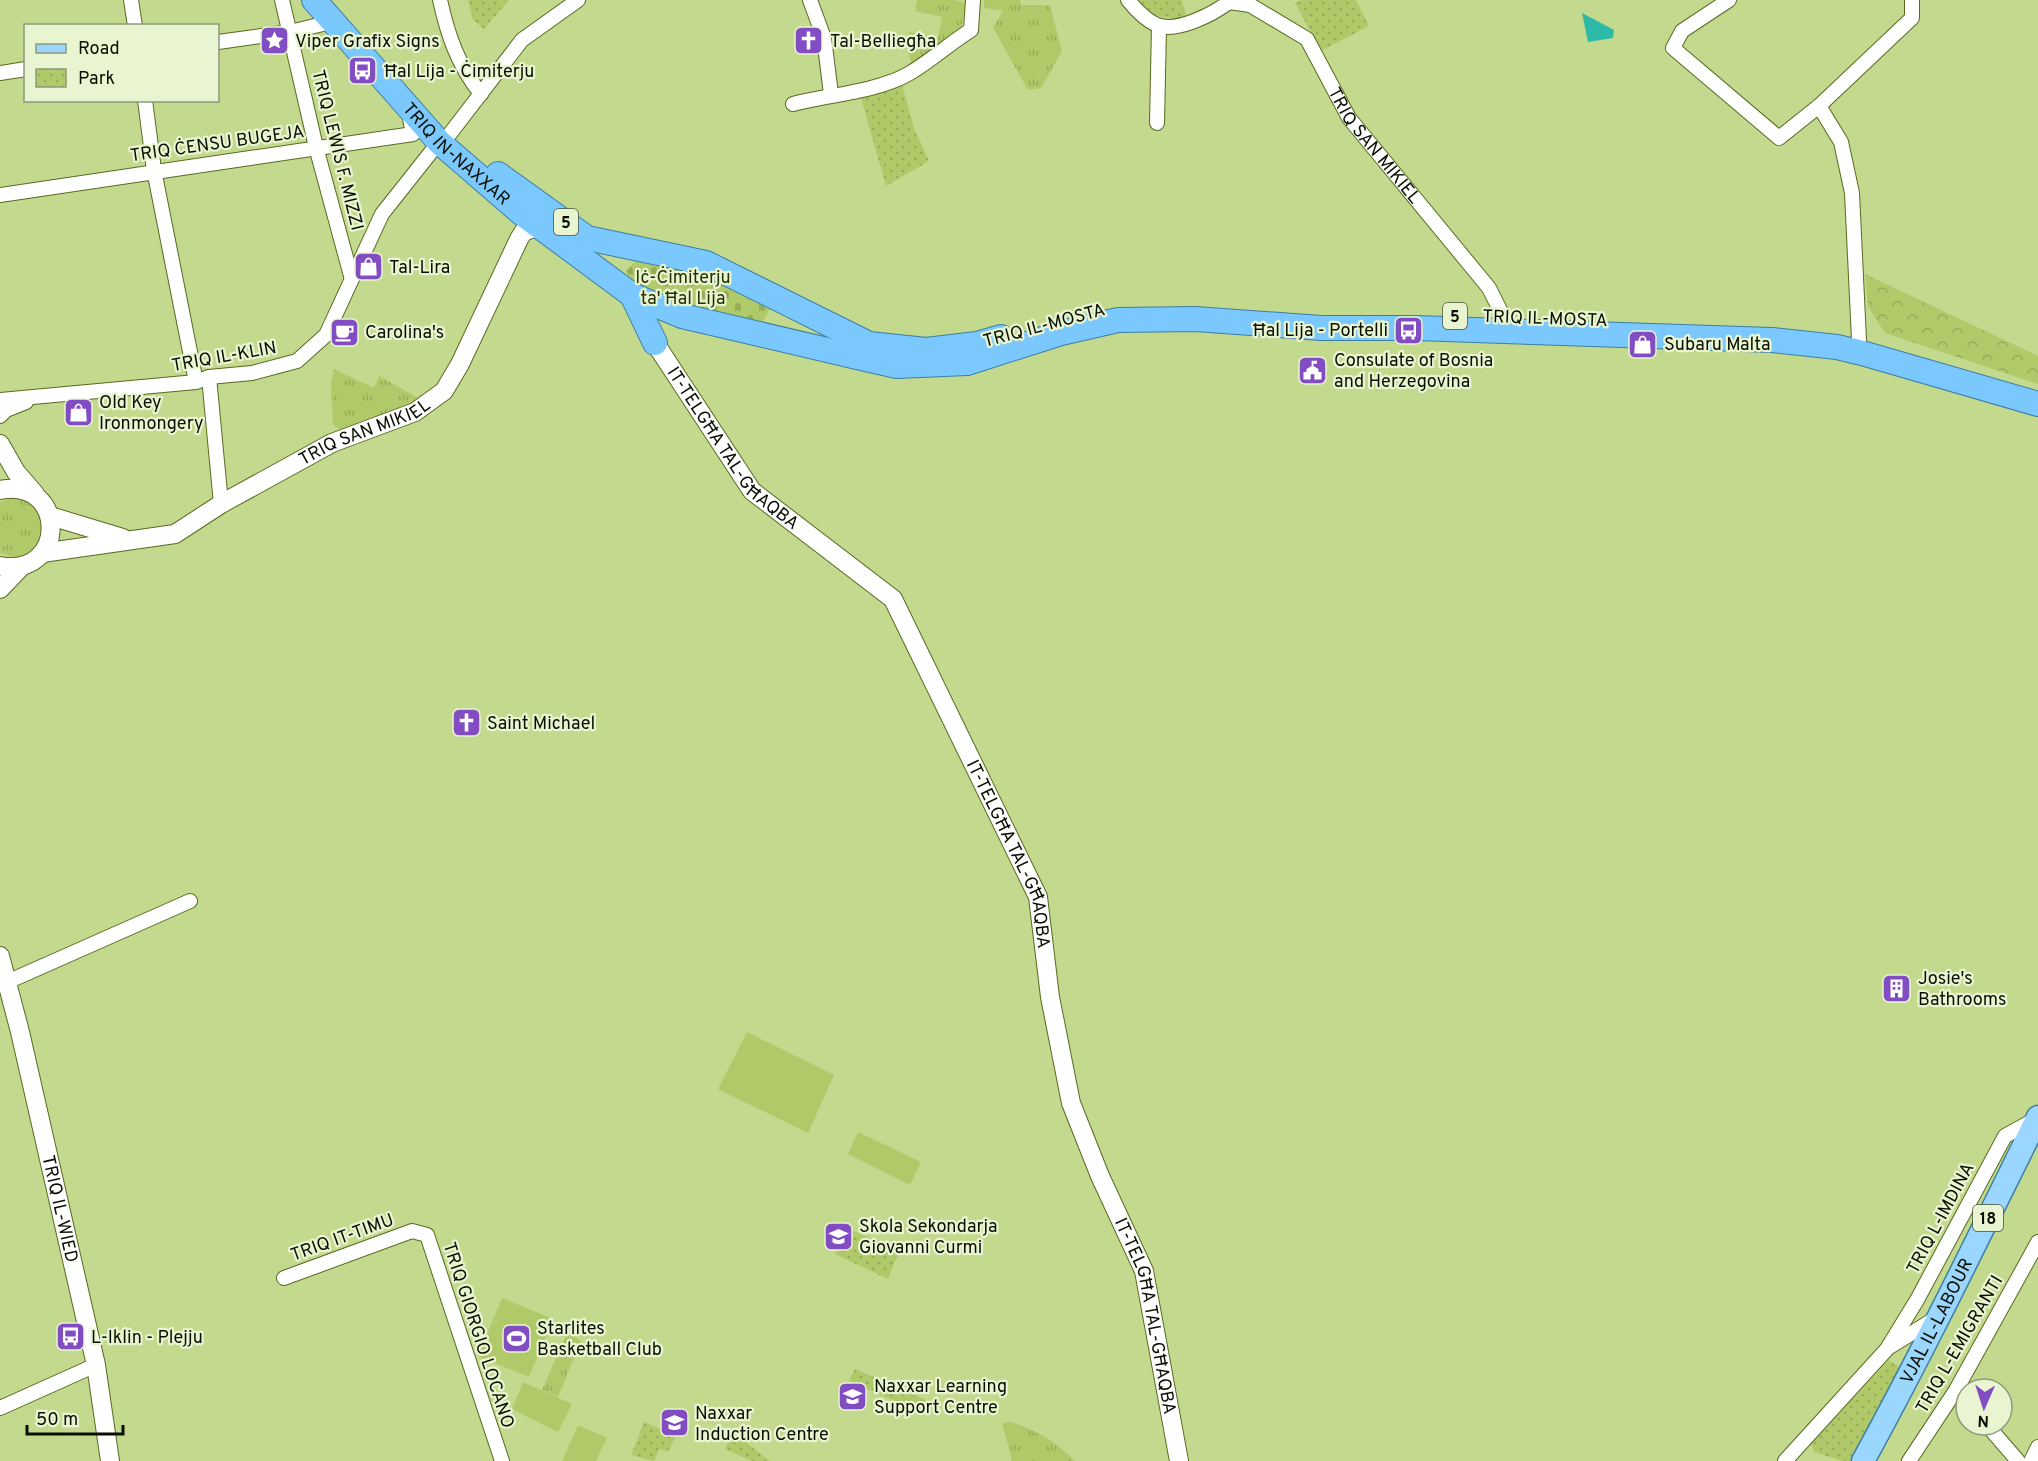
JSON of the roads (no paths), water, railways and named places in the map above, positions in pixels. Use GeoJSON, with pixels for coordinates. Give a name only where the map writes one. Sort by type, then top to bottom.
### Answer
{"type":"FeatureCollection","features":[{"type":"Feature","properties":{"kind":"highway","name":"TRIQ IN-NAXXAR"},"geometry":{"type":"LineString","coordinates":[[314,0],[328,11],[441,142],[503,178],[587,238],[630,249],[706,263],[779,300],[869,352]]}},
{"type":"Feature","properties":{"kind":"highway","name":"TRIQ IN-NAXXAR"},"geometry":{"type":"LineString","coordinates":[[328,11],[408,108],[524,226],[626,290],[682,316],[773,337],[869,352]]}},
{"type":"Feature","properties":{"kind":"highway"},"geometry":{"type":"LineString","coordinates":[[630,249],[620,252],[613,270],[655,343]]}},
{"type":"Feature","properties":{"kind":"highway"},"geometry":{"type":"LineString","coordinates":[[773,337],[782,332],[787,323],[788,315],[779,300]]}},
{"type":"Feature","properties":{"kind":"highway","name":"TRIQ IL-MOSTA"},"geometry":{"type":"LineString","coordinates":[[869,352],[926,350],[977,344],[1117,306],[1766,324],[1859,340],[2038,393]]}},
{"type":"Feature","properties":{"kind":"highway"},"geometry":{"type":"LineString","coordinates":[[655,343],[659,328],[682,316]]}},
{"type":"Feature","properties":{"kind":"highway","name":"TRIQ IL-MOSTA"},"geometry":{"type":"LineString","coordinates":[[869,352],[897,366],[967,363],[1061,333],[1118,320],[1195,319],[1321,328],[1563,332],[1772,340],[1837,347],[2038,404]]}},
{"type":"Feature","properties":{"kind":"main road","name":"VJAL IL-LABOUR"},"geometry":{"type":"LineString","coordinates":[[1863,1461],[1916,1365],[1936,1318],[2038,1117]]}},
{"type":"Feature","properties":{"kind":"street"},"geometry":{"type":"LineString","coordinates":[[131,0],[135,24]]}},
{"type":"Feature","properties":{"kind":"street","name":"TRIQ LEWIS F. MIZZI"},"geometry":{"type":"LineString","coordinates":[[282,0],[316,147],[351,276]]}},
{"type":"Feature","properties":{"kind":"street"},"geometry":{"type":"LineString","coordinates":[[440,0],[448,35],[464,72],[481,94]]}},
{"type":"Feature","properties":{"kind":"street","name":"TRIQ IL-KLIN"},"geometry":{"type":"LineString","coordinates":[[0,400],[203,380],[252,373],[297,361],[326,335],[351,276],[382,214],[481,94],[522,40],[578,0]]}},
{"type":"Feature","properties":{"kind":"street"},"geometry":{"type":"LineString","coordinates":[[810,0],[824,38],[831,94]]}},
{"type":"Feature","properties":{"kind":"street"},"geometry":{"type":"LineString","coordinates":[[793,104],[831,94],[854,92],[909,74],[946,45],[971,30],[973,0]]}},
{"type":"Feature","properties":{"kind":"street"},"geometry":{"type":"LineString","coordinates":[[1128,0],[1141,15],[1159,26],[1178,25],[1216,12],[1229,1]]}},
{"type":"Feature","properties":{"kind":"street"},"geometry":{"type":"LineString","coordinates":[[1729,0],[1682,31],[1672,48],[1779,138],[1819,106],[1912,18],[1912,0]]}},
{"type":"Feature","properties":{"kind":"street","name":"TRIQ SAN MIKIEL"},"geometry":{"type":"LineString","coordinates":[[1229,1],[1250,5],[1307,39],[1349,118],[1489,288],[1504,318]]}},
{"type":"Feature","properties":{"kind":"street"},"geometry":{"type":"LineString","coordinates":[[219,42],[291,32],[328,11]]}},
{"type":"Feature","properties":{"kind":"street"},"geometry":{"type":"LineString","coordinates":[[1157,123],[1159,26]]}},
{"type":"Feature","properties":{"kind":"street"},"geometry":{"type":"LineString","coordinates":[[0,73],[24,69]]}},
{"type":"Feature","properties":{"kind":"street"},"geometry":{"type":"LineString","coordinates":[[145,102],[154,170],[203,380],[221,504]]}},
{"type":"Feature","properties":{"kind":"street"},"geometry":{"type":"LineString","coordinates":[[1819,106],[1841,142],[1852,193],[1859,340]]}},
{"type":"Feature","properties":{"kind":"street"},"geometry":{"type":"LineString","coordinates":[[408,108],[413,134]]}},
{"type":"Feature","properties":{"kind":"street","name":"TRIQ IN-NAXXAR"},"geometry":{"type":"LineString","coordinates":[[413,134],[441,142]]}},
{"type":"Feature","properties":{"kind":"street","name":"TRIQ ĊENSU BUGEJA"},"geometry":{"type":"LineString","coordinates":[[0,195],[154,170],[413,134]]}},
{"type":"Feature","properties":{"kind":"street","name":"TRIQ SAN MIKIEL"},"geometry":{"type":"LineString","coordinates":[[42,553],[175,534],[221,504],[332,443],[415,412],[444,391],[460,364],[524,226]]}},
{"type":"Feature","properties":{"kind":"street","name":"IT-TELGĦA TAL-GĦAQBA"},"geometry":{"type":"LineString","coordinates":[[655,343],[752,491],[893,599],[1038,897],[1050,997],[1071,1103],[1100,1176],[1144,1272],[1179,1461]]}},
{"type":"Feature","properties":{"kind":"street","name":"TRIQ IL-KLIN"},"geometry":{"type":"LineString","coordinates":[[0,416],[6,410],[37,398]]}},
{"type":"Feature","properties":{"kind":"street"},"geometry":{"type":"LineString","coordinates":[[0,444],[16,472],[38,497],[50,516],[51,536],[42,553],[22,566],[0,589]]}},
{"type":"Feature","properties":{"kind":"street"},"geometry":{"type":"LineString","coordinates":[[0,490],[14,488],[38,497]]}},
{"type":"Feature","properties":{"kind":"street","name":"TRIQ SAN MIKIEL"},"geometry":{"type":"LineString","coordinates":[[50,516],[131,541]]}},
{"type":"Feature","properties":{"kind":"street"},"geometry":{"type":"LineString","coordinates":[[0,566],[22,566]]}},
{"type":"Feature","properties":{"kind":"street"},"geometry":{"type":"LineString","coordinates":[[7,982],[190,902]]}},
{"type":"Feature","properties":{"kind":"street","name":"TRIQ IL-WIED"},"geometry":{"type":"LineString","coordinates":[[0,956],[96,1365],[110,1461]]}},
{"type":"Feature","properties":{"kind":"street","name":"TRIQ L-IMDINA"},"geometry":{"type":"LineString","coordinates":[[1785,1461],[1887,1349],[1917,1300],[2005,1136],[2038,1117]]}},
{"type":"Feature","properties":{"kind":"street","name":"TRIQ IT-TIMU"},"geometry":{"type":"LineString","coordinates":[[284,1278],[412,1231]]}},
{"type":"Feature","properties":{"kind":"street","name":"TRIQ GIORGIO LOCANO"},"geometry":{"type":"LineString","coordinates":[[412,1231],[427,1235],[502,1461]]}},
{"type":"Feature","properties":{"kind":"street","name":"TRIQ L-EMIGRANTI"},"geometry":{"type":"LineString","coordinates":[[1963,1377],[2037,1244]]}},
{"type":"Feature","properties":{"kind":"street","name":"TRIQ L-IMDINA"},"geometry":{"type":"LineString","coordinates":[[1887,1349],[1936,1318]]}},
{"type":"Feature","properties":{"kind":"street"},"geometry":{"type":"LineString","coordinates":[[1887,1349],[1908,1353],[1916,1365]]}},
{"type":"Feature","properties":{"kind":"street"},"geometry":{"type":"LineString","coordinates":[[0,1408],[96,1365]]}},
{"type":"Feature","properties":{"kind":"street","name":"TRIQ L-EMIGRANTI"},"geometry":{"type":"LineString","coordinates":[[1909,1461],[1954,1393]]}},
{"type":"Feature","properties":{"kind":"street"},"geometry":{"type":"LineString","coordinates":[[1997,1437],[2018,1461]]}},
{"type":"Feature","properties":{"kind":"street"},"geometry":{"type":"LineString","coordinates":[[2031,1461],[2038,1447]]}},
{"type":"Feature","properties":{"kind":"water"},"geometry":{"type":"Polygon","coordinates":[[[1582,13],[1614,30],[1613,38],[1588,42],[1582,13]]]}},
{"type":"Feature","properties":{"kind":"place","name":"Viper Grafix Signs"},"geometry":{"type":"Point","coordinates":[274,41]}},
{"type":"Feature","properties":{"kind":"place","name":"Tal-Belliegħa"},"geometry":{"type":"Point","coordinates":[809,41]}},
{"type":"Feature","properties":{"kind":"place","name":"Ħal Lija - Ċimiterju"},"geometry":{"type":"Point","coordinates":[363,71]}},
{"type":"Feature","properties":{"kind":"place","name":"Tal-Lira"},"geometry":{"type":"Point","coordinates":[368,267]}},
{"type":"Feature","properties":{"kind":"place","name":"Ħal Lija - Portelli"},"geometry":{"type":"Point","coordinates":[1409,330]}},
{"type":"Feature","properties":{"kind":"place","name":"Carolina's"},"geometry":{"type":"Point","coordinates":[344,332]}},
{"type":"Feature","properties":{"kind":"place","name":"Subaru Malta"},"geometry":{"type":"Point","coordinates":[1643,344]}},
{"type":"Feature","properties":{"kind":"place","name":"Consulate of Bosnia and Herzegovina"},"geometry":{"type":"Point","coordinates":[1313,370]}},
{"type":"Feature","properties":{"kind":"place","name":"Old Key Ironmongery"},"geometry":{"type":"Point","coordinates":[78,412]}},
{"type":"Feature","properties":{"kind":"place","name":"Saint Michael"},"geometry":{"type":"Point","coordinates":[466,723]}},
{"type":"Feature","properties":{"kind":"place","name":"Josie's Bathrooms"},"geometry":{"type":"Point","coordinates":[1897,988]}},
{"type":"Feature","properties":{"kind":"place","name":"Skola Sekondarja Giovanni Curmi"},"geometry":{"type":"Point","coordinates":[838,1236]}},
{"type":"Feature","properties":{"kind":"place","name":"L-Iklin - Plejju"},"geometry":{"type":"Point","coordinates":[70,1337]}},
{"type":"Feature","properties":{"kind":"place","name":"Starlites Basketball Club"},"geometry":{"type":"Point","coordinates":[516,1338]}},
{"type":"Feature","properties":{"kind":"place","name":"Naxxar Learning Support Centre"},"geometry":{"type":"Point","coordinates":[853,1396]}},
{"type":"Feature","properties":{"kind":"place","name":"Naxxar Induction Centre"},"geometry":{"type":"Point","coordinates":[674,1423]}},
{"type":"Feature","properties":{"kind":"park label","name":"Iċ-Ċimiterju ta' Ħal Lija"},"geometry":{"type":"Point","coordinates":[683,287]}}]}
